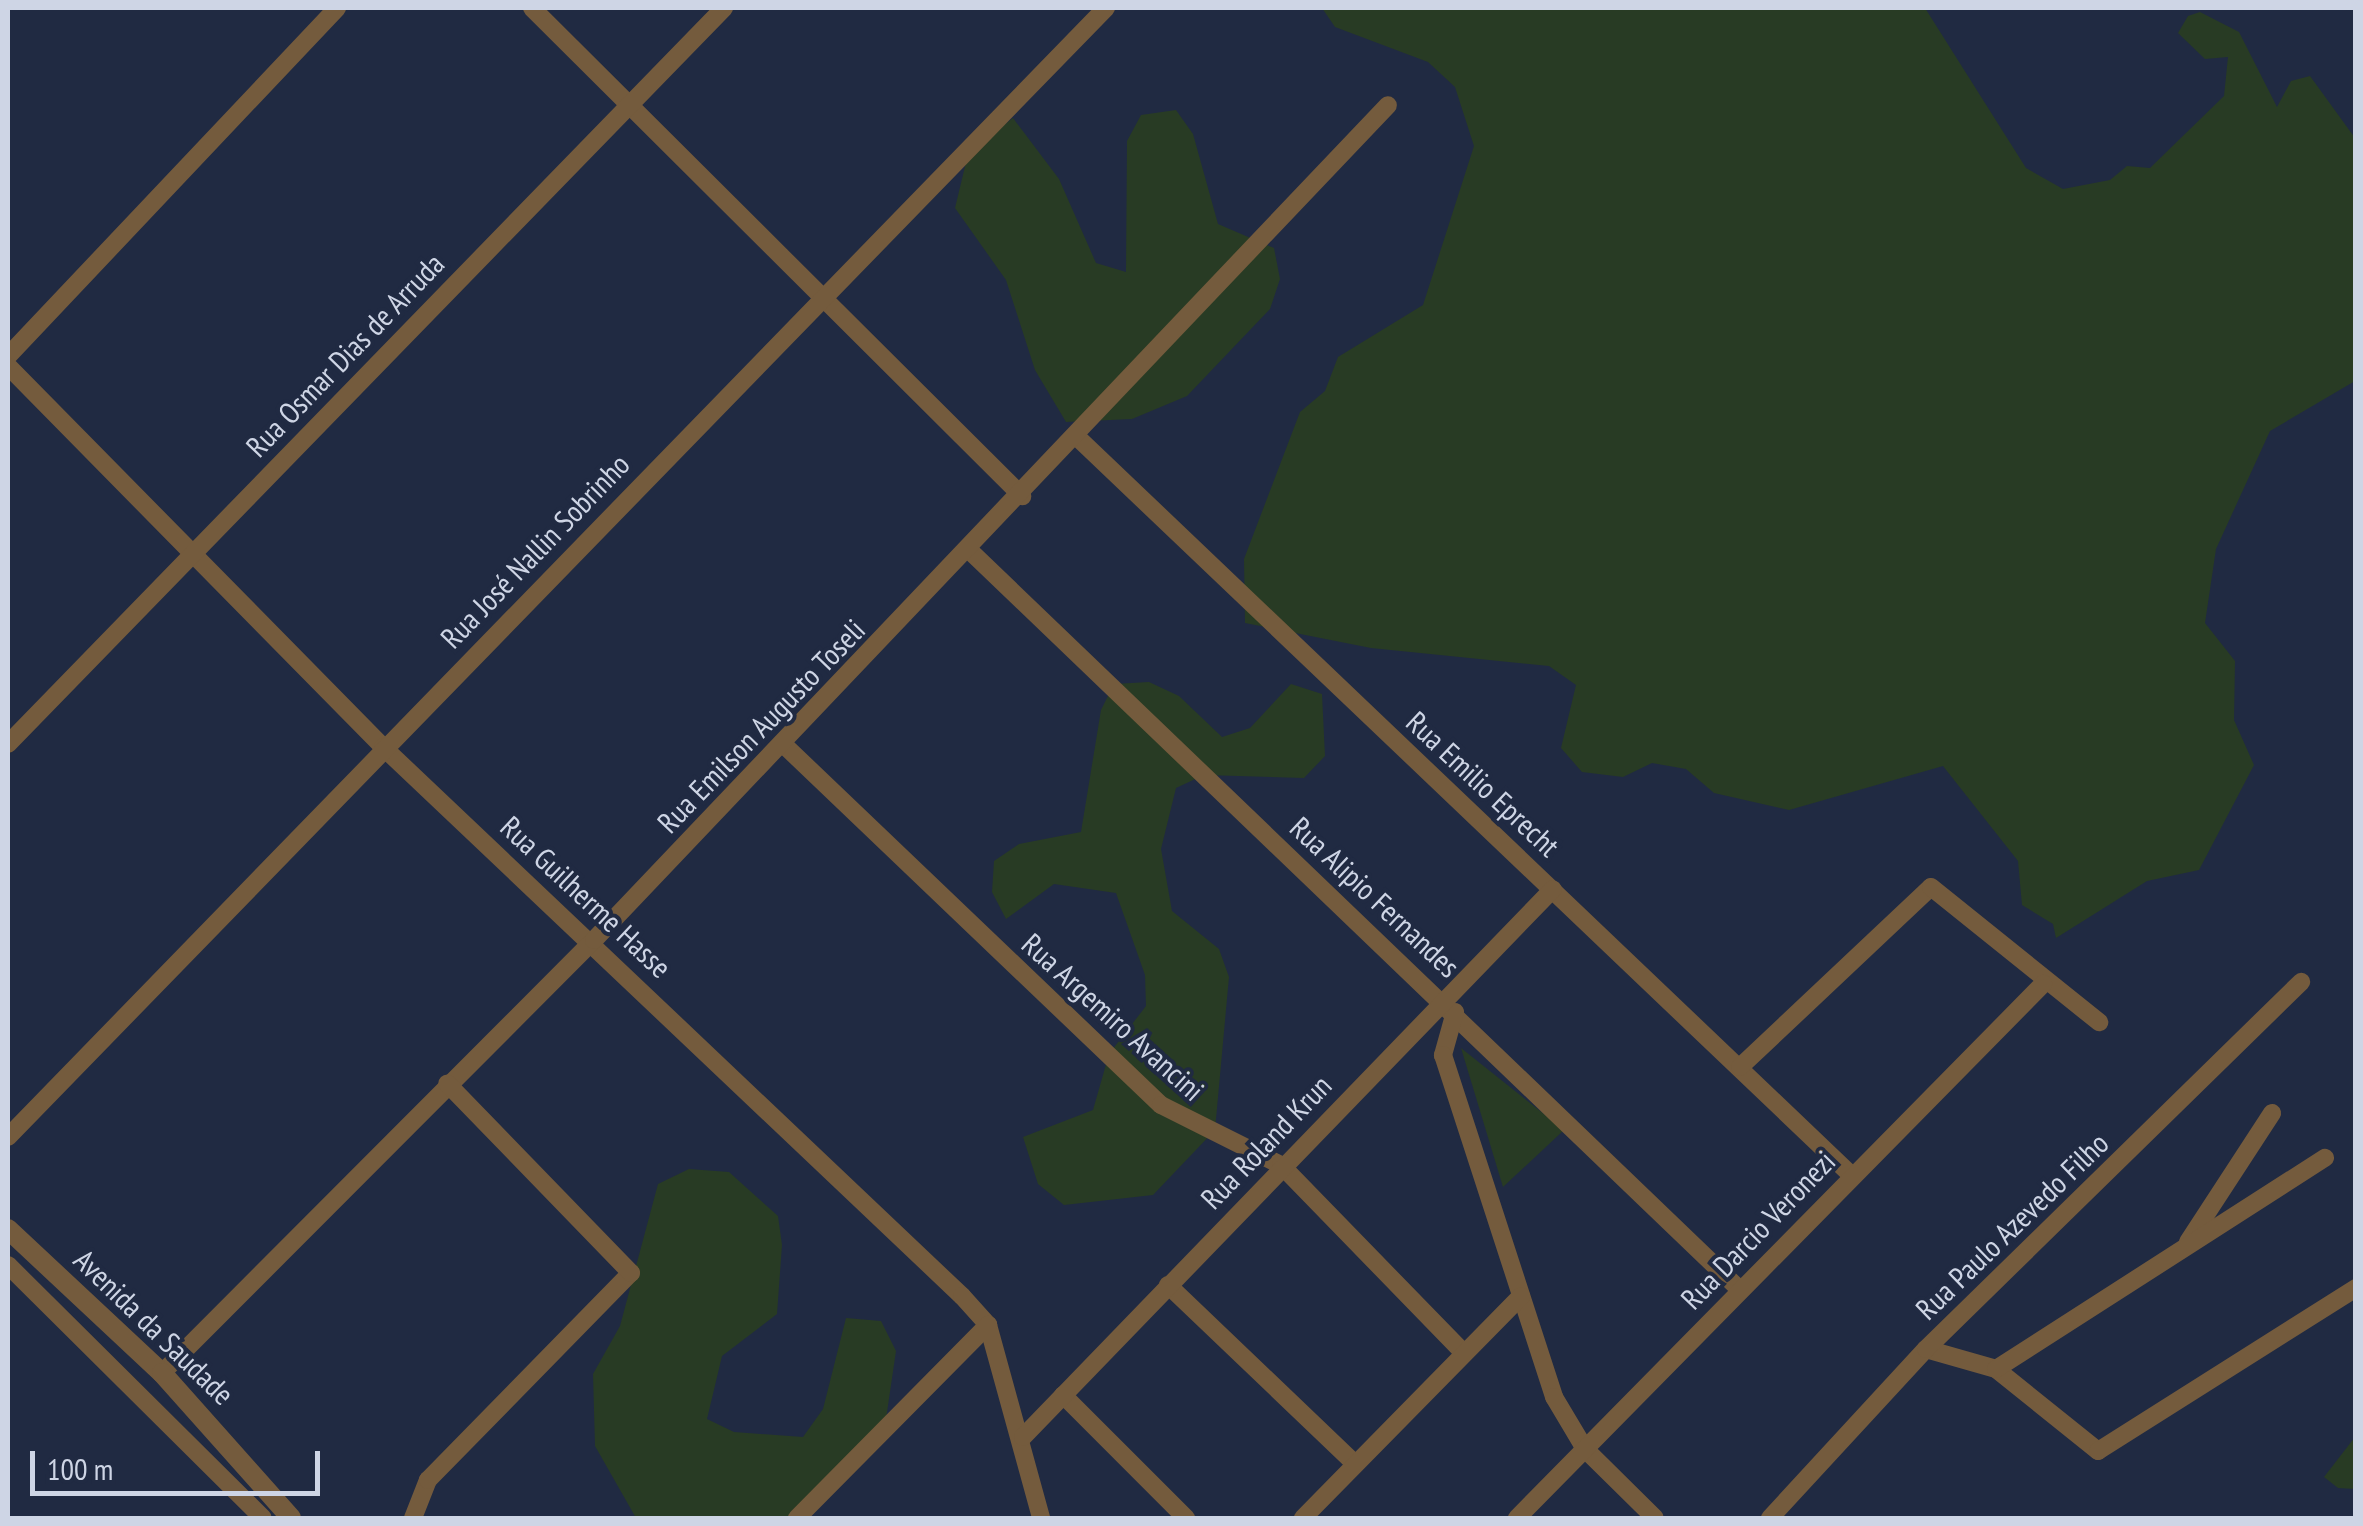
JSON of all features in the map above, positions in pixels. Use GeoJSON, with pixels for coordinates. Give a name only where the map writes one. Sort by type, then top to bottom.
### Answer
{"type":"FeatureCollection","features":[{"type":"Feature","properties":{"kind":"street"},"geometry":{"type":"LineString","coordinates":[[8,356],[337,8]]}},
{"type":"Feature","properties":{"kind":"street"},"geometry":{"type":"LineString","coordinates":[[532,8],[629,102],[818,301],[1022,496]]}},
{"type":"Feature","properties":{"kind":"street","name":"Rua Osmar Dias de Arruda"},"geometry":{"type":"LineString","coordinates":[[8,744],[724,8]]}},
{"type":"Feature","properties":{"kind":"street","name":"Rua José Nallin Sobrinho"},"geometry":{"type":"LineString","coordinates":[[8,1137],[383,747],[1106,8]]}},
{"type":"Feature","properties":{"kind":"street","name":"Rua Emilson Augusto Toseli"},"geometry":{"type":"LineString","coordinates":[[162,1373],[447,1083],[594,940],[1022,496],[1388,105]]}},
{"type":"Feature","properties":{"kind":"street","name":"Rua Guilherme Hasse"},"geometry":{"type":"LineString","coordinates":[[8,366],[383,747],[594,940],[988,1325],[1023,1437],[1037,1515]]}},
{"type":"Feature","properties":{"kind":"street","name":"Rua Emilio Eprecht"},"geometry":{"type":"LineString","coordinates":[[1077,437],[1850,1174]]}},
{"type":"Feature","properties":{"kind":"street","name":"Rua Alipio Fernandes"},"geometry":{"type":"LineString","coordinates":[[969,550],[1449,1006],[1739,1289]]}},
{"type":"Feature","properties":{"kind":"street","name":"Rua Argemiro Avancini"},"geometry":{"type":"LineString","coordinates":[[782,744],[1161,1106],[1281,1165],[1462,1351]]}},
{"type":"Feature","properties":{"kind":"street"},"geometry":{"type":"LineString","coordinates":[[1740,1068],[1931,887],[2043,984],[2098,1022]]}},
{"type":"Feature","properties":{"kind":"street","name":"Rua Roland Krun"},"geometry":{"type":"LineString","coordinates":[[1023,1437],[1281,1165],[1449,1006],[1554,888]]}},
{"type":"Feature","properties":{"kind":"street","name":"Rua Paulo Azevedo Filho"},"geometry":{"type":"LineString","coordinates":[[1770,1518],[1926,1349],[2302,982]]}},
{"type":"Feature","properties":{"kind":"street","name":"Rua Darcio Veronezi"},"geometry":{"type":"LineString","coordinates":[[1516,1518],[1850,1174],[2043,984]]}},
{"type":"Feature","properties":{"kind":"street"},"geometry":{"type":"LineString","coordinates":[[1449,1006],[1443,1055],[1554,1398],[1585,1449],[1655,1518]]}},
{"type":"Feature","properties":{"kind":"street"},"geometry":{"type":"LineString","coordinates":[[413,1518],[428,1480],[631,1273],[447,1083]]}},
{"type":"Feature","properties":{"kind":"street"},"geometry":{"type":"LineString","coordinates":[[2186,1245],[2272,1113]]}},
{"type":"Feature","properties":{"kind":"street"},"geometry":{"type":"LineString","coordinates":[[1996,1369],[2325,1158]]}},
{"type":"Feature","properties":{"kind":"street","name":"Avenida da Saudade"},"geometry":{"type":"LineString","coordinates":[[8,1229],[162,1373],[291,1518]]}},
{"type":"Feature","properties":{"kind":"street"},"geometry":{"type":"LineString","coordinates":[[8,1265],[263,1518]]}},
{"type":"Feature","properties":{"kind":"street"},"geometry":{"type":"LineString","coordinates":[[1168,1285],[1355,1464]]}},
{"type":"Feature","properties":{"kind":"street"},"geometry":{"type":"LineString","coordinates":[[1926,1349],[1996,1369],[2090,1450],[2106,1450],[2356,1288]]}},
{"type":"Feature","properties":{"kind":"street"},"geometry":{"type":"LineString","coordinates":[[1303,1518],[1462,1351],[1521,1296]]}},
{"type":"Feature","properties":{"kind":"street"},"geometry":{"type":"LineString","coordinates":[[797,1518],[988,1325]]}},
{"type":"Feature","properties":{"kind":"street"},"geometry":{"type":"LineString","coordinates":[[1063,1396],[1186,1518]]}},
{"type":"Feature","properties":{"kind":"green space"},"geometry":{"type":"Polygon","coordinates":[[[1322,8],[1925,8],[2026,168],[2063,189],[2110,180],[2127,166],[2150,168],[2224,96],[2228,57],[2205,59],[2178,33],[2188,16],[2200,12],[2239,32],[2277,107],[2291,81],[2310,76],[2355,138],[2355,381],[2270,431],[2216,549],[2205,623],[2235,661],[2234,720],[2254,765],[2199,870],[2147,881],[2056,938],[2053,924],[2022,905],[2018,861],[1943,766],[1789,810],[1714,793],[1686,769],[1652,763],[1623,777],[1582,772],[1561,748],[1576,685],[1549,666],[1371,648],[1245,623],[1244,559],[1300,412],[1325,391],[1338,357],[1423,305],[1474,146],[1455,87],[1428,62],[1335,27],[1322,8]]]}},
{"type":"Feature","properties":{"kind":"green space"},"geometry":{"type":"Polygon","coordinates":[[[1176,110],[1193,134],[1218,224],[1274,248],[1280,279],[1270,309],[1187,396],[1132,419],[1066,422],[1035,370],[1006,280],[955,208],[968,154],[1013,118],[1059,179],[1096,263],[1126,272],[1127,141],[1141,115],[1176,110]]]}},
{"type":"Feature","properties":{"kind":"green space"},"geometry":{"type":"Polygon","coordinates":[[[1149,682],[1179,696],[1222,737],[1250,728],[1291,684],[1322,694],[1325,756],[1304,778],[1204,775],[1176,788],[1161,849],[1172,911],[1219,949],[1229,977],[1215,1130],[1153,1195],[1064,1205],[1038,1184],[1023,1137],[1093,1110],[1109,1054],[1146,1006],[1145,975],[1116,893],[1054,884],[1006,919],[992,892],[994,861],[1019,844],[1081,832],[1101,710],[1114,684],[1149,682]]]}},
{"type":"Feature","properties":{"kind":"green space"},"geometry":{"type":"Polygon","coordinates":[[[1461,1048],[1564,1130],[1503,1187],[1461,1048]]]}},
{"type":"Feature","properties":{"kind":"green space"},"geometry":{"type":"Polygon","coordinates":[[[689,1169],[729,1172],[778,1216],[782,1245],[777,1314],[722,1356],[707,1419],[734,1432],[803,1437],[823,1409],[846,1318],[881,1321],[896,1351],[886,1419],[803,1518],[636,1518],[595,1446],[593,1374],[620,1326],[658,1184],[689,1169]]]}},
{"type":"Feature","properties":{"kind":"green space"},"geometry":{"type":"Polygon","coordinates":[[[2355,1437],[2355,1489],[2338,1488],[2324,1477],[2355,1437]]]}}]}
